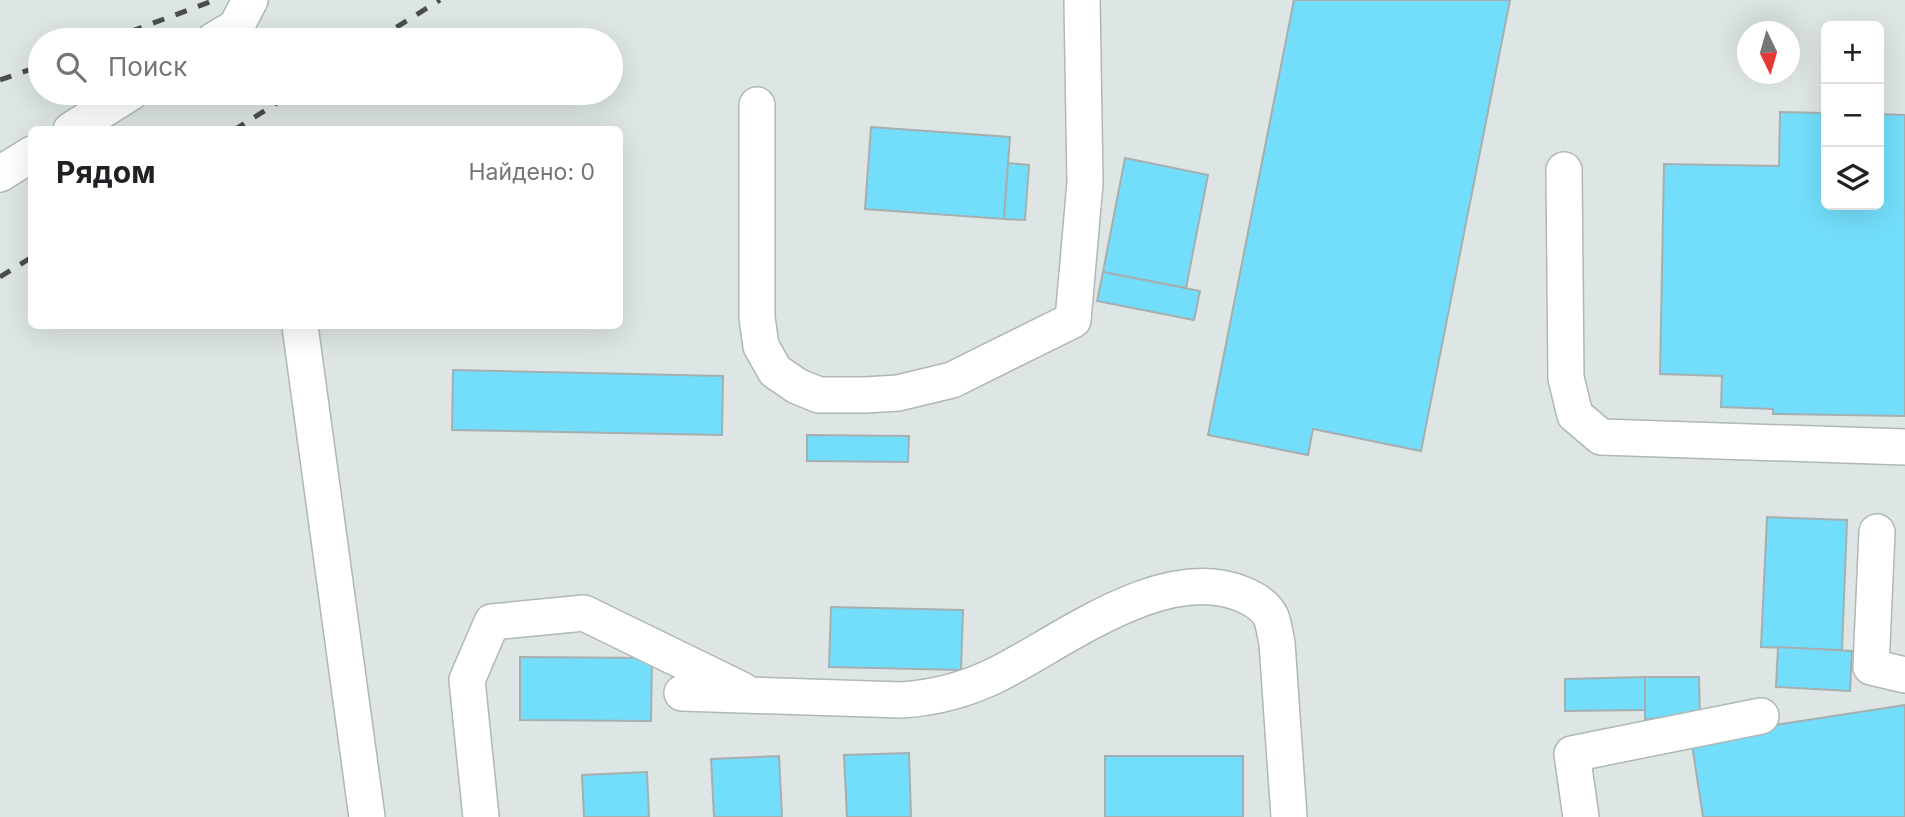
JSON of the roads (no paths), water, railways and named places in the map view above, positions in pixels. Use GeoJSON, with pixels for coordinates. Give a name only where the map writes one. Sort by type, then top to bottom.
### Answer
{"type":"FeatureCollection","features":[{"type":"Feature","properties":{"kind":"lane"},"geometry":{"type":"LineString","coordinates":[[234,28],[250,0]]}},
{"type":"Feature","properties":{"kind":"lane"},"geometry":{"type":"LineString","coordinates":[[757,105],[757,318],[761,346],[775,371],[797,386],[819,395],[865,396],[898,393],[952,380],[1073,320],[1085,183],[1082,0]]}},
{"type":"Feature","properties":{"kind":"lane"},"geometry":{"type":"LineString","coordinates":[[77,126],[111,105]]}},
{"type":"Feature","properties":{"kind":"lane"},"geometry":{"type":"LineString","coordinates":[[0,174],[28,156]]}},
{"type":"Feature","properties":{"kind":"lane"},"geometry":{"type":"LineString","coordinates":[[1564,170],[1566,379],[1575,415],[1601,437],[1905,447]]}},
{"type":"Feature","properties":{"kind":"lane"},"geometry":{"type":"LineString","coordinates":[[300,329],[367,817]]}},
{"type":"Feature","properties":{"kind":"lane"},"geometry":{"type":"LineString","coordinates":[[1877,532],[1871,667],[1905,675]]}},
{"type":"Feature","properties":{"kind":"lane"},"geometry":{"type":"LineString","coordinates":[[682,693],[901,700],[933,698],[997,675],[1118,608],[1164,592],[1195,587],[1226,588],[1257,601],[1271,617],[1277,643],[1289,817]]}},
{"type":"Feature","properties":{"kind":"lane"},"geometry":{"type":"LineString","coordinates":[[481,817],[467,680],[492,622],[584,613],[754,695]]}},
{"type":"Feature","properties":{"kind":"lane"},"geometry":{"type":"LineString","coordinates":[[1581,817],[1572,754],[1761,716]]}},
{"type":"Feature","properties":{"kind":"railway"},"geometry":{"type":"LineString","coordinates":[[140,28],[215,0]]}},
{"type":"Feature","properties":{"kind":"railway"},"geometry":{"type":"LineString","coordinates":[[395,28],[440,0]]}},
{"type":"Feature","properties":{"kind":"railway"},"geometry":{"type":"LineString","coordinates":[[0,80],[28,70]]}},
{"type":"Feature","properties":{"kind":"railway"},"geometry":{"type":"LineString","coordinates":[[240,126],[274,105]]}},
{"type":"Feature","properties":{"kind":"railway"},"geometry":{"type":"LineString","coordinates":[[0,277],[28,260]]}}]}
